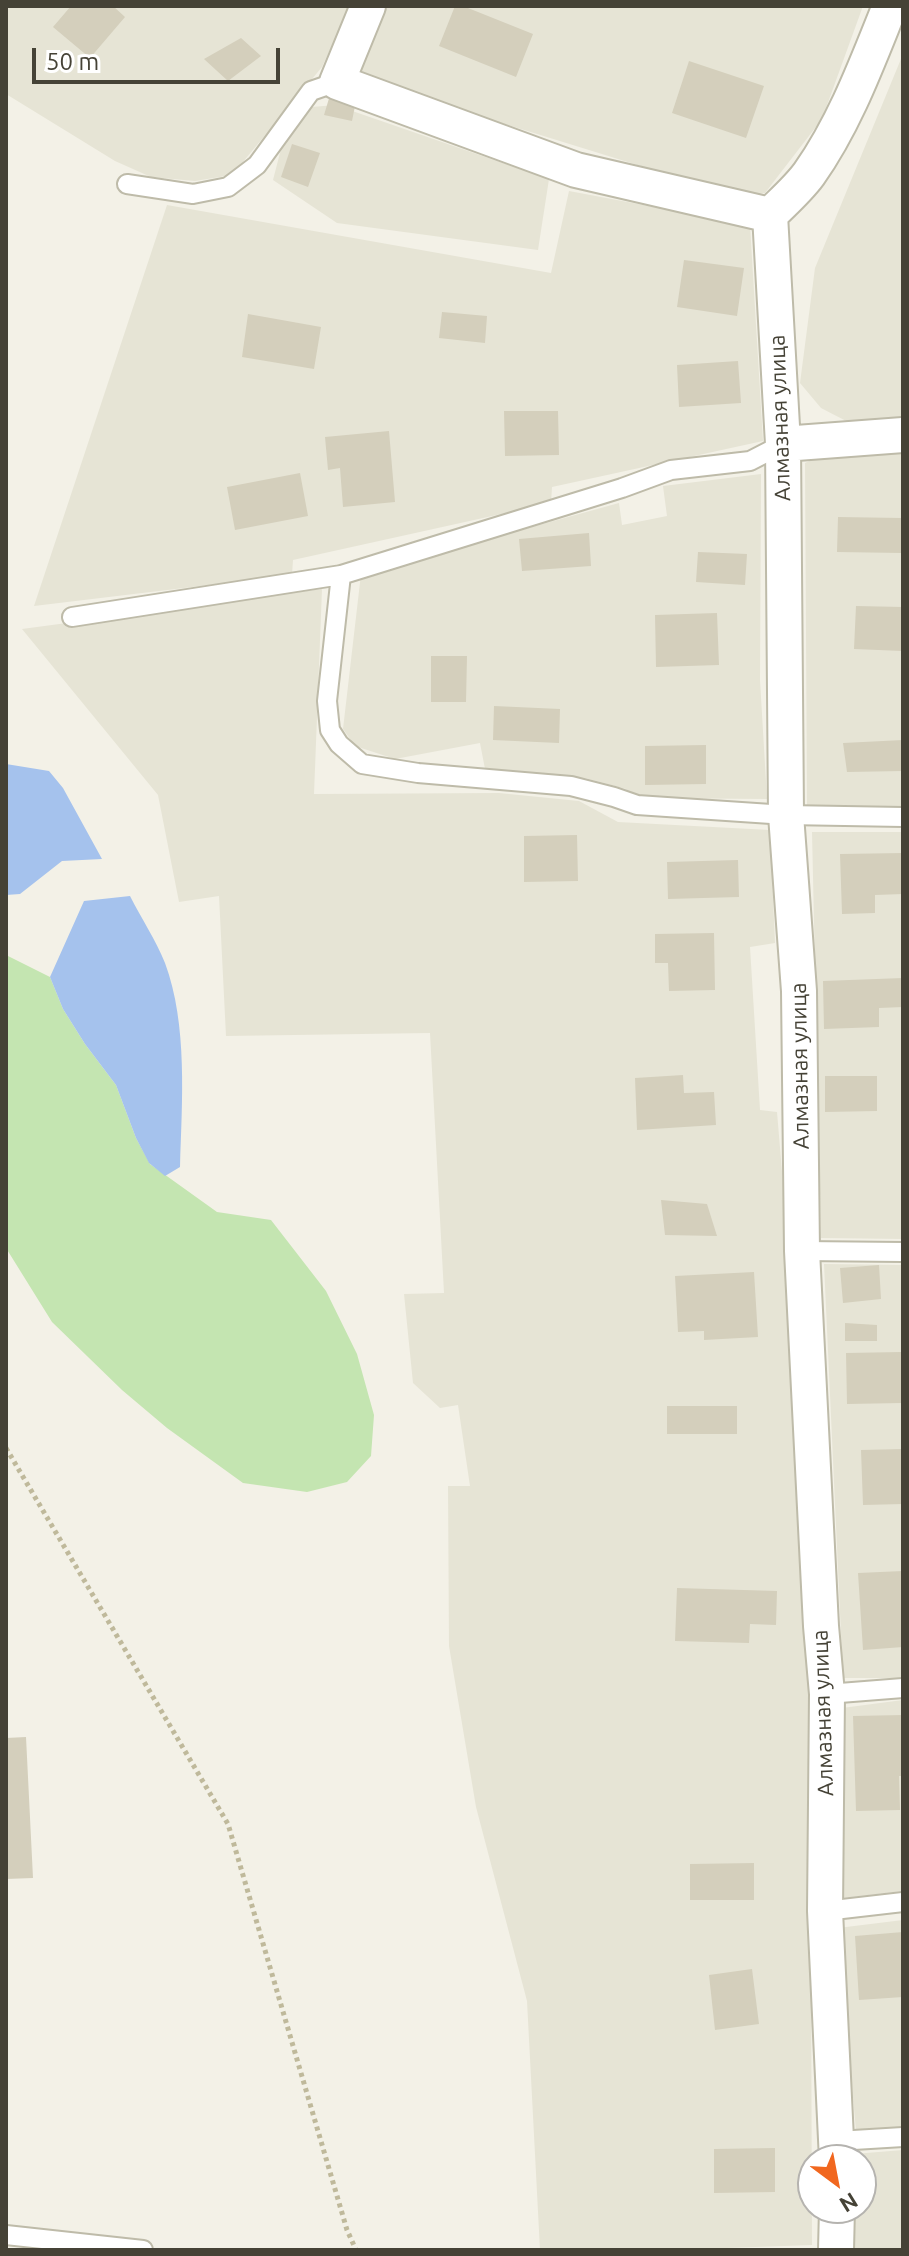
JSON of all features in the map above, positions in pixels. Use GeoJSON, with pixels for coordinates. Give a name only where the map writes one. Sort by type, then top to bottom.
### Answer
{"type":"FeatureCollection","features":[{"type":"Feature","properties":{"kind":"street"},"geometry":{"type":"LineString","coordinates":[[368,6],[337,82],[576,170],[770,215],[807,176],[834,134],[890,6]]}},
{"type":"Feature","properties":{"kind":"street","name":"Алмазная улица"},"geometry":{"type":"LineString","coordinates":[[770,215],[783,444],[786,815],[799,991],[802,1251],[827,1694],[825,1911],[837,2144]]}},
{"type":"Feature","properties":{"kind":"street"},"geometry":{"type":"LineString","coordinates":[[783,444],[903,435]]}},
{"type":"Feature","properties":{"kind":"street"},"geometry":{"type":"LineString","coordinates":[[836,2250],[837,2224]]}},
{"type":"Feature","properties":{"kind":"lane"},"geometry":{"type":"LineString","coordinates":[[127,184],[193,194],[228,187],[257,165],[311,91],[337,82]]}},
{"type":"Feature","properties":{"kind":"lane"},"geometry":{"type":"LineString","coordinates":[[72,617],[341,575],[671,470],[750,461],[783,444]]}},
{"type":"Feature","properties":{"kind":"lane"},"geometry":{"type":"LineString","coordinates":[[341,575],[327,701],[330,730],[339,744],[362,764],[418,773],[571,786],[637,805],[786,815],[903,817]]}},
{"type":"Feature","properties":{"kind":"lane"},"geometry":{"type":"LineString","coordinates":[[802,1251],[903,1252]]}},
{"type":"Feature","properties":{"kind":"lane"},"geometry":{"type":"LineString","coordinates":[[827,1694],[903,1688]]}},
{"type":"Feature","properties":{"kind":"lane"},"geometry":{"type":"LineString","coordinates":[[825,1911],[903,1902]]}},
{"type":"Feature","properties":{"kind":"lane"},"geometry":{"type":"LineString","coordinates":[[870,2144],[903,2137]]}},
{"type":"Feature","properties":{"kind":"lane"},"geometry":{"type":"LineString","coordinates":[[6,2235],[143,2250]]}},
{"type":"Feature","properties":{"kind":"path"},"geometry":{"type":"LineString","coordinates":[[6,1448],[228,1824],[347,2230],[356,2250]]}},
{"type":"Feature","properties":{"kind":"shaded area"},"geometry":{"type":"Polygon","coordinates":[[[6,6],[350,6],[322,67],[232,175],[195,181],[151,177],[115,161],[6,94],[6,6]]]}},
{"type":"Feature","properties":{"kind":"shaded area"},"geometry":{"type":"Polygon","coordinates":[[[386,6],[863,6],[822,119],[765,193],[741,197],[356,78],[386,6]]]}},
{"type":"Feature","properties":{"kind":"shaded area"},"geometry":{"type":"Polygon","coordinates":[[[903,54],[903,422],[850,423],[821,408],[800,383],[815,268],[903,54]]]}},
{"type":"Feature","properties":{"kind":"shaded area"},"geometry":{"type":"Polygon","coordinates":[[[335,105],[549,179],[538,250],[337,223],[273,180],[282,145],[312,107],[335,105]]]}},
{"type":"Feature","properties":{"kind":"shaded area"},"geometry":{"type":"Polygon","coordinates":[[[569,191],[750,225],[763,441],[552,487],[551,503],[293,560],[292,575],[34,606],[167,205],[551,273],[569,191]]]}},
{"type":"Feature","properties":{"kind":"shaded area"},"geometry":{"type":"Polygon","coordinates":[[[903,451],[903,807],[807,805],[805,463],[826,453],[903,451]]]}},
{"type":"Feature","properties":{"kind":"shaded area"},"geometry":{"type":"Polygon","coordinates":[[[761,474],[760,680],[767,799],[633,798],[626,789],[585,778],[485,769],[480,743],[395,759],[355,746],[343,729],[361,574],[619,503],[622,525],[667,516],[663,486],[761,474]]]}},
{"type":"Feature","properties":{"kind":"shaded area"},"geometry":{"type":"Polygon","coordinates":[[[322,589],[314,794],[499,793],[579,801],[618,822],[770,830],[775,943],[750,947],[760,1110],[777,1112],[789,1255],[810,1680],[812,2144],[797,2144],[797,2224],[812,2224],[812,2245],[540,2250],[527,2001],[476,1807],[449,1646],[448,1486],[470,1486],[458,1405],[440,1408],[413,1383],[404,1294],[444,1293],[430,1033],[226,1036],[219,896],[179,902],[158,795],[22,629],[322,589]]]}},
{"type":"Feature","properties":{"kind":"shaded area"},"geometry":{"type":"Polygon","coordinates":[[[812,832],[903,832],[903,1239],[821,1238],[812,832]]]}},
{"type":"Feature","properties":{"kind":"shaded area"},"geometry":{"type":"Polygon","coordinates":[[[824,1264],[903,1265],[903,1678],[843,1678],[824,1264]]]}},
{"type":"Feature","properties":{"kind":"shaded area"},"geometry":{"type":"Polygon","coordinates":[[[903,1700],[903,1891],[843,1898],[842,1708],[903,1700]]]}},
{"type":"Feature","properties":{"kind":"shaded area"},"geometry":{"type":"Polygon","coordinates":[[[903,1920],[903,2127],[856,2131],[838,1928],[903,1920]]]}},
{"type":"Feature","properties":{"kind":"shaded area"},"geometry":{"type":"Polygon","coordinates":[[[903,2150],[903,2250],[855,2250],[855,2224],[877,2224],[877,2152],[903,2150]]]}},
{"type":"Feature","properties":{"kind":"green space"},"geometry":{"type":"Polygon","coordinates":[[[6,955],[50,977],[63,1009],[116,1085],[136,1138],[150,1164],[217,1212],[271,1220],[326,1291],[357,1354],[374,1415],[371,1456],[347,1482],[307,1492],[243,1483],[167,1428],[122,1390],[52,1322],[6,1248],[6,955]]]}},
{"type":"Feature","properties":{"kind":"water"},"geometry":{"type":"Polygon","coordinates":[[[6,764],[49,771],[63,788],[102,859],[62,861],[20,894],[6,895],[6,764]]]}},
{"type":"Feature","properties":{"kind":"water"},"geometry":{"type":"Polygon","coordinates":[[[130,896],[165,963],[177,1012],[182,1064],[180,1167],[165,1176],[149,1163],[116,1085],[63,1009],[50,977],[84,901],[130,896]]]}},
{"type":"Feature","properties":{"kind":"building"},"geometry":{"type":"Polygon","coordinates":[[[71,6],[113,6],[125,17],[90,58],[53,27],[71,6]]]}},
{"type":"Feature","properties":{"kind":"building"},"geometry":{"type":"Polygon","coordinates":[[[455,6],[463,6],[533,34],[516,77],[439,46],[455,6]]]}},
{"type":"Feature","properties":{"kind":"building"},"geometry":{"type":"Polygon","coordinates":[[[241,38],[261,56],[228,81],[204,59],[241,38]]]}},
{"type":"Feature","properties":{"kind":"building"},"geometry":{"type":"Polygon","coordinates":[[[689,61],[764,86],[746,138],[672,113],[689,61]]]}},
{"type":"Feature","properties":{"kind":"building"},"geometry":{"type":"Polygon","coordinates":[[[330,95],[356,101],[352,121],[324,115],[330,95]]]}},
{"type":"Feature","properties":{"kind":"building"},"geometry":{"type":"Polygon","coordinates":[[[292,144],[320,153],[308,187],[281,177],[292,144]]]}},
{"type":"Feature","properties":{"kind":"building"},"geometry":{"type":"Polygon","coordinates":[[[684,260],[744,268],[737,316],[677,307],[684,260]]]}},
{"type":"Feature","properties":{"kind":"building"},"geometry":{"type":"Polygon","coordinates":[[[442,312],[487,316],[485,343],[439,338],[442,312]]]}},
{"type":"Feature","properties":{"kind":"building"},"geometry":{"type":"Polygon","coordinates":[[[248,314],[321,327],[314,369],[242,357],[248,314]]]}},
{"type":"Feature","properties":{"kind":"building"},"geometry":{"type":"Polygon","coordinates":[[[738,361],[741,403],[679,407],[677,365],[738,361]]]}},
{"type":"Feature","properties":{"kind":"building"},"geometry":{"type":"Polygon","coordinates":[[[504,411],[558,411],[559,455],[505,456],[504,411]]]}},
{"type":"Feature","properties":{"kind":"building"},"geometry":{"type":"Polygon","coordinates":[[[389,431],[395,502],[343,507],[340,468],[328,470],[325,437],[389,431]]]}},
{"type":"Feature","properties":{"kind":"building"},"geometry":{"type":"Polygon","coordinates":[[[300,473],[308,516],[235,530],[227,487],[300,473]]]}},
{"type":"Feature","properties":{"kind":"building"},"geometry":{"type":"Polygon","coordinates":[[[838,517],[902,518],[902,553],[837,552],[838,517]]]}},
{"type":"Feature","properties":{"kind":"building"},"geometry":{"type":"Polygon","coordinates":[[[589,533],[591,566],[522,571],[519,539],[589,533]]]}},
{"type":"Feature","properties":{"kind":"building"},"geometry":{"type":"Polygon","coordinates":[[[698,552],[747,554],[745,585],[696,582],[698,552]]]}},
{"type":"Feature","properties":{"kind":"building"},"geometry":{"type":"Polygon","coordinates":[[[856,606],[903,607],[903,651],[854,649],[856,606]]]}},
{"type":"Feature","properties":{"kind":"building"},"geometry":{"type":"Polygon","coordinates":[[[717,613],[719,665],[656,667],[655,615],[717,613]]]}},
{"type":"Feature","properties":{"kind":"building"},"geometry":{"type":"Polygon","coordinates":[[[431,656],[467,656],[466,702],[431,702],[431,656]]]}},
{"type":"Feature","properties":{"kind":"building"},"geometry":{"type":"Polygon","coordinates":[[[494,706],[560,709],[559,743],[493,740],[494,706]]]}},
{"type":"Feature","properties":{"kind":"building"},"geometry":{"type":"Polygon","coordinates":[[[903,740],[903,771],[847,772],[843,743],[903,740]]]}},
{"type":"Feature","properties":{"kind":"building"},"geometry":{"type":"Polygon","coordinates":[[[706,745],[706,784],[645,785],[645,746],[706,745]]]}},
{"type":"Feature","properties":{"kind":"building"},"geometry":{"type":"Polygon","coordinates":[[[577,835],[578,881],[524,882],[524,836],[577,835]]]}},
{"type":"Feature","properties":{"kind":"building"},"geometry":{"type":"Polygon","coordinates":[[[903,853],[903,894],[875,895],[875,913],[842,914],[840,854],[903,853]]]}},
{"type":"Feature","properties":{"kind":"building"},"geometry":{"type":"Polygon","coordinates":[[[738,860],[739,897],[668,899],[667,862],[738,860]]]}},
{"type":"Feature","properties":{"kind":"building"},"geometry":{"type":"Polygon","coordinates":[[[714,933],[715,990],[669,991],[668,963],[655,963],[655,934],[714,933]]]}},
{"type":"Feature","properties":{"kind":"building"},"geometry":{"type":"Polygon","coordinates":[[[903,978],[903,1007],[879,1008],[879,1027],[824,1029],[823,981],[903,978]]]}},
{"type":"Feature","properties":{"kind":"building"},"geometry":{"type":"Polygon","coordinates":[[[683,1075],[684,1093],[714,1092],[716,1125],[637,1130],[635,1078],[683,1075]]]}},
{"type":"Feature","properties":{"kind":"building"},"geometry":{"type":"Polygon","coordinates":[[[825,1076],[877,1076],[877,1111],[825,1112],[825,1076]]]}},
{"type":"Feature","properties":{"kind":"building"},"geometry":{"type":"Polygon","coordinates":[[[661,1200],[707,1204],[717,1236],[665,1235],[661,1200]]]}},
{"type":"Feature","properties":{"kind":"building"},"geometry":{"type":"Polygon","coordinates":[[[879,1265],[881,1299],[843,1303],[840,1268],[879,1265]]]}},
{"type":"Feature","properties":{"kind":"building"},"geometry":{"type":"Polygon","coordinates":[[[754,1272],[758,1337],[704,1340],[704,1331],[678,1332],[675,1276],[754,1272]]]}},
{"type":"Feature","properties":{"kind":"building"},"geometry":{"type":"Polygon","coordinates":[[[845,1323],[877,1325],[877,1341],[845,1341],[845,1323]]]}},
{"type":"Feature","properties":{"kind":"building"},"geometry":{"type":"Polygon","coordinates":[[[901,1352],[902,1403],[847,1404],[846,1353],[901,1352]]]}},
{"type":"Feature","properties":{"kind":"building"},"geometry":{"type":"Polygon","coordinates":[[[667,1406],[737,1406],[737,1434],[667,1434],[667,1406]]]}},
{"type":"Feature","properties":{"kind":"building"},"geometry":{"type":"Polygon","coordinates":[[[903,1449],[903,1504],[863,1505],[861,1450],[903,1449]]]}},
{"type":"Feature","properties":{"kind":"building"},"geometry":{"type":"Polygon","coordinates":[[[903,1571],[903,1647],[863,1650],[858,1573],[903,1571]]]}},
{"type":"Feature","properties":{"kind":"building"},"geometry":{"type":"Polygon","coordinates":[[[677,1588],[777,1591],[776,1625],[750,1624],[749,1643],[675,1641],[677,1588]]]}},
{"type":"Feature","properties":{"kind":"building"},"geometry":{"type":"Polygon","coordinates":[[[903,1715],[900,1810],[856,1811],[853,1716],[903,1715]]]}},
{"type":"Feature","properties":{"kind":"building"},"geometry":{"type":"Polygon","coordinates":[[[26,1737],[33,1878],[6,1879],[6,1738],[26,1737]]]}},
{"type":"Feature","properties":{"kind":"building"},"geometry":{"type":"Polygon","coordinates":[[[754,1863],[754,1900],[690,1900],[690,1864],[754,1863]]]}},
{"type":"Feature","properties":{"kind":"building"},"geometry":{"type":"Polygon","coordinates":[[[903,1932],[903,1997],[859,2000],[855,1936],[903,1932]]]}},
{"type":"Feature","properties":{"kind":"building"},"geometry":{"type":"Polygon","coordinates":[[[752,1969],[759,2024],[715,2030],[709,1975],[752,1969]]]}},
{"type":"Feature","properties":{"kind":"building"},"geometry":{"type":"Polygon","coordinates":[[[775,2148],[775,2192],[714,2193],[714,2149],[775,2148]]]}}]}
